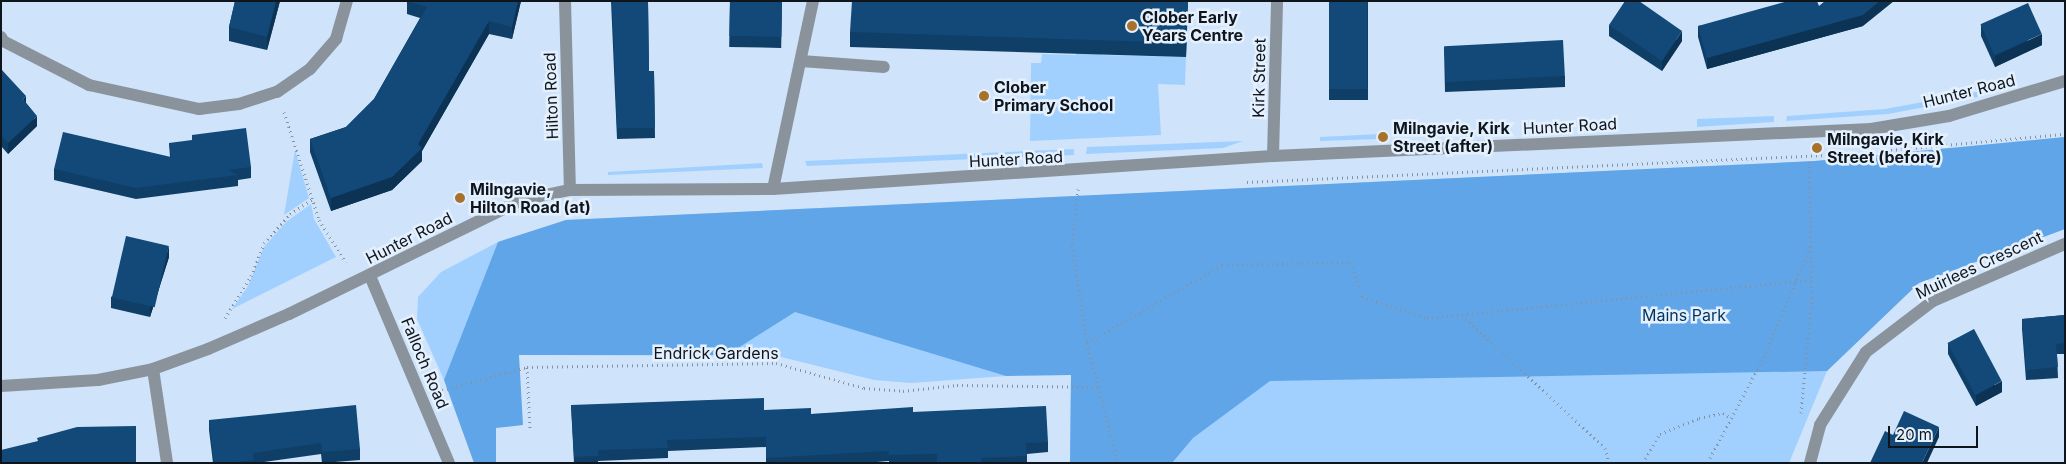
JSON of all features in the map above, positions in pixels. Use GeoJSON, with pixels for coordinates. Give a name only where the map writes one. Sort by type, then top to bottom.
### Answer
{"type":"FeatureCollection","features":[{"type":"Feature","properties":{"kind":"street"},"geometry":{"type":"LineString","coordinates":[[1,37],[3,41],[89,84],[199,109],[239,104],[277,92],[310,69],[336,39],[346,1]]}},
{"type":"Feature","properties":{"kind":"street","name":"Hilton Road"},"geometry":{"type":"LineString","coordinates":[[565,1],[570,190]]}},
{"type":"Feature","properties":{"kind":"street"},"geometry":{"type":"LineString","coordinates":[[773,189],[813,1]]}},
{"type":"Feature","properties":{"kind":"street","name":"Kirk Street"},"geometry":{"type":"LineString","coordinates":[[1273,156],[1277,1]]}},
{"type":"Feature","properties":{"kind":"street"},"geometry":{"type":"LineString","coordinates":[[801,61],[884,67]]}},
{"type":"Feature","properties":{"kind":"street","name":"Hunter Road"},"geometry":{"type":"LineString","coordinates":[[1,386],[98,380],[153,368],[208,349],[370,276],[522,200],[570,190],[773,189],[1080,171],[1273,156],[1871,129],[1949,116],[2065,81]]}},
{"type":"Feature","properties":{"kind":"street","name":"Muirlees Crescent"},"geometry":{"type":"LineString","coordinates":[[1810,463],[1820,425],[1866,352],[1933,301],[2065,244]]}},
{"type":"Feature","properties":{"kind":"street","name":"Falloch Road"},"geometry":{"type":"LineString","coordinates":[[370,276],[449,463]]}},
{"type":"Feature","properties":{"kind":"street"},"geometry":{"type":"LineString","coordinates":[[153,368],[167,463]]}},
{"type":"Feature","properties":{"kind":"path"},"geometry":{"type":"LineString","coordinates":[[277,92],[319,220],[344,261],[370,276]]}},
{"type":"Feature","properties":{"kind":"path"},"geometry":{"type":"LineString","coordinates":[[1800,421],[1811,280],[1809,132]]}},
{"type":"Feature","properties":{"kind":"path"},"geometry":{"type":"LineString","coordinates":[[1888,150],[2065,134]]}},
{"type":"Feature","properties":{"kind":"path"},"geometry":{"type":"LineString","coordinates":[[1236,182],[1809,158],[1848,154]]}},
{"type":"Feature","properties":{"kind":"path"},"geometry":{"type":"LineString","coordinates":[[1080,171],[1072,245],[1088,343],[1118,463]]}},
{"type":"Feature","properties":{"kind":"path"},"geometry":{"type":"LineString","coordinates":[[1078,189],[1088,189]]}},
{"type":"Feature","properties":{"kind":"path"},"geometry":{"type":"LineString","coordinates":[[208,349],[251,276],[264,243],[290,214],[312,199]]}},
{"type":"Feature","properties":{"kind":"path"},"geometry":{"type":"LineString","coordinates":[[1709,463],[1766,353],[1811,243]]}},
{"type":"Feature","properties":{"kind":"path"},"geometry":{"type":"LineString","coordinates":[[1088,343],[1222,265],[1351,262],[1362,298],[1427,318],[1811,280]]}},
{"type":"Feature","properties":{"kind":"path"},"geometry":{"type":"LineString","coordinates":[[1462,315],[1605,448],[1609,463]]}},
{"type":"Feature","properties":{"kind":"path","name":"Endrick Gardens"},"geometry":{"type":"LineString","coordinates":[[422,396],[527,367],[776,363],[864,388],[894,390],[957,385],[1099,387]]}},
{"type":"Feature","properties":{"kind":"path"},"geometry":{"type":"LineString","coordinates":[[527,367],[530,430]]}},
{"type":"Feature","properties":{"kind":"path"},"geometry":{"type":"LineString","coordinates":[[1644,463],[1660,434],[1699,418],[1723,413],[1731,418]]}},
{"type":"Feature","properties":{"kind":"green space"},"geometry":{"type":"Polygon","coordinates":[[[1076,50],[1101,51],[1101,55],[1186,57],[1185,85],[1158,84],[1161,135],[1030,141],[1031,63],[1041,63],[1042,54],[1076,55],[1076,50]]]}},
{"type":"Feature","properties":{"kind":"green space"},"geometry":{"type":"Polygon","coordinates":[[[1977,92],[1978,97],[1888,114],[1786,121],[1787,116],[1885,109],[1977,92]]]}},
{"type":"Feature","properties":{"kind":"green space"},"geometry":{"type":"Polygon","coordinates":[[[1774,116],[1774,122],[1697,127],[1697,119],[1774,116]]]}},
{"type":"Feature","properties":{"kind":"green space"},"geometry":{"type":"Polygon","coordinates":[[[1380,134],[1380,139],[1320,141],[1320,137],[1380,134]]]}},
{"type":"Feature","properties":{"kind":"green space","name":"Mains Park"},"geometry":{"type":"Polygon","coordinates":[[[2065,137],[2065,229],[1918,283],[1827,371],[1789,463],[1070,463],[1071,375],[1006,376],[911,383],[874,380],[777,356],[519,355],[444,380],[417,319],[418,297],[441,272],[498,242],[566,220],[1815,161],[2065,137]]]}},
{"type":"Feature","properties":{"kind":"green space","name":"Mains Park"},"geometry":{"type":"Polygon","coordinates":[[[2065,137],[2065,229],[1919,283],[1827,371],[1270,381],[1193,438],[1172,463],[1070,463],[1071,375],[1006,376],[795,312],[727,355],[519,355],[523,425],[496,428],[496,463],[474,463],[444,380],[498,242],[566,220],[1815,161],[2065,137]]]}},
{"type":"Feature","properties":{"kind":"green space"},"geometry":{"type":"Polygon","coordinates":[[[1243,141],[1223,148],[1086,154],[1087,147],[1243,141]]]}},
{"type":"Feature","properties":{"kind":"green space"},"geometry":{"type":"Polygon","coordinates":[[[1074,149],[1074,155],[807,166],[805,161],[1074,149]]]}},
{"type":"Feature","properties":{"kind":"green space"},"geometry":{"type":"Polygon","coordinates":[[[295,150],[309,198],[284,215],[295,150]]]}},
{"type":"Feature","properties":{"kind":"green space"},"geometry":{"type":"Polygon","coordinates":[[[762,163],[763,168],[608,175],[608,172],[762,163]]]}},
{"type":"Feature","properties":{"kind":"green space"},"geometry":{"type":"Polygon","coordinates":[[[311,204],[314,219],[336,257],[232,309],[248,286],[264,247],[286,222],[311,204]]]}},
{"type":"Feature","properties":{"kind":"building"},"geometry":{"type":"Polygon","coordinates":[[[235,1],[276,1],[267,37],[229,27],[235,1]]]}},
{"type":"Feature","properties":{"kind":"building"},"geometry":{"type":"Polygon","coordinates":[[[407,1],[518,1],[512,27],[489,21],[418,144],[422,148],[392,177],[331,198],[310,139],[346,127],[374,99],[427,7],[407,1]]]}},
{"type":"Feature","properties":{"kind":"building"},"geometry":{"type":"Polygon","coordinates":[[[612,1],[648,1],[649,71],[654,71],[655,128],[617,128],[612,1]]]}},
{"type":"Feature","properties":{"kind":"building"},"geometry":{"type":"Polygon","coordinates":[[[730,1],[782,2],[781,37],[729,36],[730,1]]]}},
{"type":"Feature","properties":{"kind":"building","name":"Clober Primary School"},"geometry":{"type":"Polygon","coordinates":[[[852,1],[1188,1],[1186,43],[850,32],[852,1]]]}},
{"type":"Feature","properties":{"kind":"building"},"geometry":{"type":"Polygon","coordinates":[[[1329,1],[1367,1],[1367,89],[1329,89],[1329,1]]]}},
{"type":"Feature","properties":{"kind":"building"},"geometry":{"type":"Polygon","coordinates":[[[1625,1],[1639,1],[1682,31],[1662,61],[1609,25],[1625,1]]]}},
{"type":"Feature","properties":{"kind":"building"},"geometry":{"type":"Polygon","coordinates":[[[1788,1],[1817,1],[1819,6],[1825,1],[1880,1],[1863,15],[1707,58],[1698,26],[1788,1]]]}},
{"type":"Feature","properties":{"kind":"building"},"geometry":{"type":"Polygon","coordinates":[[[2028,3],[2042,34],[1994,55],[1980,24],[2028,3]]]}},
{"type":"Feature","properties":{"kind":"building"},"geometry":{"type":"Polygon","coordinates":[[[1563,40],[1565,76],[1446,82],[1444,46],[1563,40]]]}},
{"type":"Feature","properties":{"kind":"building"},"geometry":{"type":"Polygon","coordinates":[[[1,69],[26,96],[23,99],[37,116],[8,143],[1,135],[1,69]]]}},
{"type":"Feature","properties":{"kind":"building"},"geometry":{"type":"Polygon","coordinates":[[[246,128],[251,167],[228,170],[238,175],[136,188],[54,169],[63,132],[171,157],[169,143],[192,140],[192,135],[246,128]]]}},
{"type":"Feature","properties":{"kind":"building"},"geometry":{"type":"Polygon","coordinates":[[[126,236],[169,246],[155,307],[112,297],[126,236]]]}},
{"type":"Feature","properties":{"kind":"building"},"geometry":{"type":"Polygon","coordinates":[[[2065,315],[2065,343],[2056,344],[2058,367],[2026,370],[2022,319],[2065,315]]]}},
{"type":"Feature","properties":{"kind":"building"},"geometry":{"type":"Polygon","coordinates":[[[1974,329],[2002,381],[1975,395],[1948,343],[1974,329]]]}},
{"type":"Feature","properties":{"kind":"building"},"geometry":{"type":"Polygon","coordinates":[[[764,398],[764,410],[811,408],[811,414],[913,407],[913,412],[1046,406],[1048,442],[1026,443],[1027,456],[981,458],[982,463],[937,463],[937,454],[889,455],[889,451],[766,458],[766,437],[667,440],[668,448],[598,450],[598,456],[574,457],[571,405],[764,398]]]}},
{"type":"Feature","properties":{"kind":"building"},"geometry":{"type":"Polygon","coordinates":[[[356,405],[360,449],[322,452],[321,443],[253,453],[254,460],[214,463],[209,420],[356,405]]]}},
{"type":"Feature","properties":{"kind":"building"},"geometry":{"type":"Polygon","coordinates":[[[1904,411],[1939,427],[1922,463],[1870,463],[1885,431],[1893,435],[1904,411]]]}},
{"type":"Feature","properties":{"kind":"building"},"geometry":{"type":"Polygon","coordinates":[[[136,426],[136,463],[1,463],[1,450],[38,441],[37,438],[77,427],[136,426]]]}},
{"type":"Feature","properties":{"kind":"place","name":"Clober Early Years Centre"},"geometry":{"type":"Point","coordinates":[1132,26]}},
{"type":"Feature","properties":{"kind":"place","name":"Clober Primary School"},"geometry":{"type":"Point","coordinates":[984,96]}},
{"type":"Feature","properties":{"kind":"place","name":"Milngavie, Kirk Street (after)"},"geometry":{"type":"Point","coordinates":[1383,137]}},
{"type":"Feature","properties":{"kind":"place","name":"Milngavie, Kirk Street (before)"},"geometry":{"type":"Point","coordinates":[1817,148]}},
{"type":"Feature","properties":{"kind":"place","name":"Milngavie, Hilton Road (at)"},"geometry":{"type":"Point","coordinates":[460,198]}}]}
